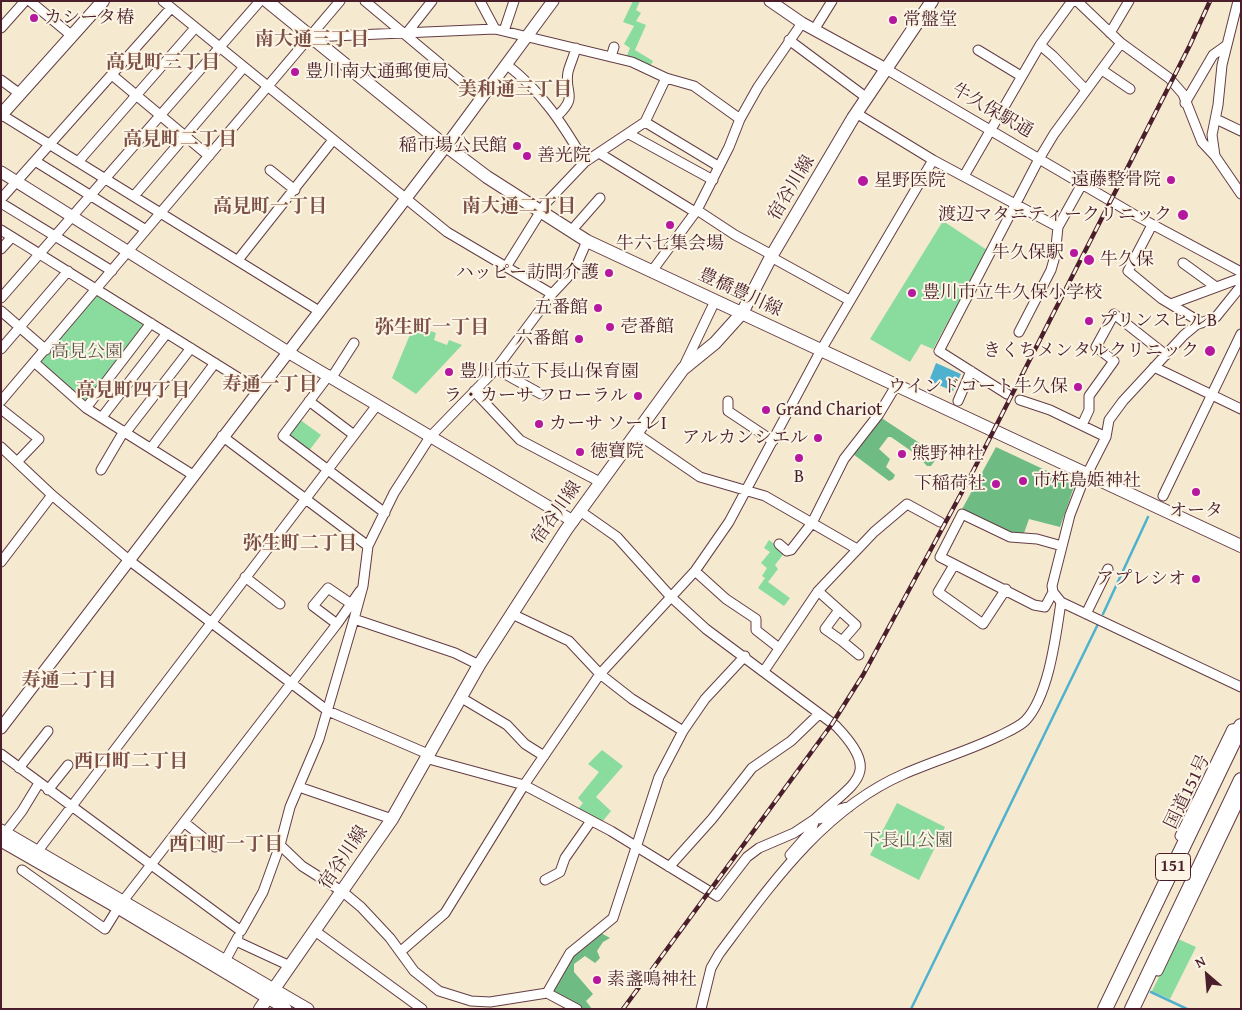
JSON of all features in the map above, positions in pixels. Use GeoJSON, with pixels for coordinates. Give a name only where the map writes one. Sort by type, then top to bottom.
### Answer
{"type":"FeatureCollection","features":[{"type":"Feature","properties":{"kind":"highway","name":"国道151号"},"geometry":{"type":"LineString","coordinates":[[1105,1009],[1240,727]]}},
{"type":"Feature","properties":{"kind":"highway","name":"151"},"geometry":{"type":"LineString","coordinates":[[1134,1004],[1241,780]]}},
{"type":"Feature","properties":{"kind":"main road"},"geometry":{"type":"LineString","coordinates":[[2,115],[103,1]]}},
{"type":"Feature","properties":{"kind":"main road","name":"豊橋豊川線"},"geometry":{"type":"LineString","coordinates":[[267,1],[446,146],[540,212],[587,241],[1241,546]]}},
{"type":"Feature","properties":{"kind":"main road","name":"宿谷川線"},"geometry":{"type":"LineString","coordinates":[[267,999],[392,819],[479,665],[576,516],[683,369],[715,343],[742,313],[772,256],[856,113],[932,1]]}},
{"type":"Feature","properties":{"kind":"street"},"geometry":{"type":"LineString","coordinates":[[1,28],[25,1]]}},
{"type":"Feature","properties":{"kind":"street"},"geometry":{"type":"LineString","coordinates":[[30,1],[72,36]]}},
{"type":"Feature","properties":{"kind":"street"},"geometry":{"type":"LineString","coordinates":[[163,1],[448,232],[552,294]]}},
{"type":"Feature","properties":{"kind":"street"},"geometry":{"type":"LineString","coordinates":[[1,298],[260,1]]}},
{"type":"Feature","properties":{"kind":"street"},"geometry":{"type":"LineString","coordinates":[[1,401],[340,1]]}},
{"type":"Feature","properties":{"kind":"street"},"geometry":{"type":"LineString","coordinates":[[365,1],[481,98]]}},
{"type":"Feature","properties":{"kind":"street"},"geometry":{"type":"LineString","coordinates":[[406,34],[432,1]]}},
{"type":"Feature","properties":{"kind":"street"},"geometry":{"type":"LineString","coordinates":[[480,1],[500,30]]}},
{"type":"Feature","properties":{"kind":"street"},"geometry":{"type":"LineString","coordinates":[[500,30],[514,1]]}},
{"type":"Feature","properties":{"kind":"street"},"geometry":{"type":"LineString","coordinates":[[1,728],[130,561],[222,436],[446,146],[553,1]]}},
{"type":"Feature","properties":{"kind":"street","name":"牛久保駅通"},"geometry":{"type":"LineString","coordinates":[[770,1],[802,23],[886,69],[1152,225],[1241,272]]}},
{"type":"Feature","properties":{"kind":"street"},"geometry":{"type":"LineString","coordinates":[[814,30],[832,1]]}},
{"type":"Feature","properties":{"kind":"street"},"geometry":{"type":"LineString","coordinates":[[964,176],[1040,45],[1072,1]]}},
{"type":"Feature","properties":{"kind":"street"},"geometry":{"type":"LineString","coordinates":[[1077,1],[1121,43],[1169,78],[1182,94],[1202,142],[1215,156],[1241,194]]}},
{"type":"Feature","properties":{"kind":"street"},"geometry":{"type":"LineString","coordinates":[[1110,33],[1129,1]]}},
{"type":"Feature","properties":{"kind":"street"},"geometry":{"type":"LineString","coordinates":[[1215,156],[1212,135],[1216,119],[1219,79],[1238,1]]}},
{"type":"Feature","properties":{"kind":"street"},"geometry":{"type":"LineString","coordinates":[[112,271],[1,201],[171,8]]}},
{"type":"Feature","properties":{"kind":"street"},"geometry":{"type":"LineString","coordinates":[[652,271],[696,211],[713,180],[740,119],[789,40],[802,23]]}},
{"type":"Feature","properties":{"kind":"street"},"geometry":{"type":"LineString","coordinates":[[78,162],[195,28]]}},
{"type":"Feature","properties":{"kind":"street"},"geometry":{"type":"LineString","coordinates":[[310,37],[500,30],[576,48],[600,50],[611,57],[632,62],[666,78],[694,86],[740,119]]}},
{"type":"Feature","properties":{"kind":"street"},"geometry":{"type":"LineString","coordinates":[[789,40],[867,98]]}},
{"type":"Feature","properties":{"kind":"street"},"geometry":{"type":"LineString","coordinates":[[1007,394],[939,351],[1039,159],[1121,43]]}},
{"type":"Feature","properties":{"kind":"street"},"geometry":{"type":"LineString","coordinates":[[1040,45],[1086,90]]}},
{"type":"Feature","properties":{"kind":"street"},"geometry":{"type":"LineString","coordinates":[[1186,103],[1213,56],[1227,45]]}},
{"type":"Feature","properties":{"kind":"street"},"geometry":{"type":"LineString","coordinates":[[611,57],[614,47]]}},
{"type":"Feature","properties":{"kind":"street"},"geometry":{"type":"LineString","coordinates":[[557,116],[571,99],[568,73],[576,48]]}},
{"type":"Feature","properties":{"kind":"street"},"geometry":{"type":"LineString","coordinates":[[978,50],[1021,76]]}},
{"type":"Feature","properties":{"kind":"street"},"geometry":{"type":"LineString","coordinates":[[506,64],[530,82],[557,116],[585,162]]}},
{"type":"Feature","properties":{"kind":"street"},"geometry":{"type":"LineString","coordinates":[[134,196],[244,68]]}},
{"type":"Feature","properties":{"kind":"street"},"geometry":{"type":"LineString","coordinates":[[1102,70],[1130,89]]}},
{"type":"Feature","properties":{"kind":"street"},"geometry":{"type":"LineString","coordinates":[[112,75],[208,156]]}},
{"type":"Feature","properties":{"kind":"street"},"geometry":{"type":"LineString","coordinates":[[506,266],[540,212],[585,162],[645,122],[666,78]]}},
{"type":"Feature","properties":{"kind":"street"},"geometry":{"type":"LineString","coordinates":[[1,80],[20,94]]}},
{"type":"Feature","properties":{"kind":"street"},"geometry":{"type":"LineString","coordinates":[[856,113],[933,160],[1058,227]]}},
{"type":"Feature","properties":{"kind":"street"},"geometry":{"type":"LineString","coordinates":[[2,115],[318,311]]}},
{"type":"Feature","properties":{"kind":"street"},"geometry":{"type":"LineString","coordinates":[[1216,119],[1241,130]]}},
{"type":"Feature","properties":{"kind":"street"},"geometry":{"type":"LineString","coordinates":[[645,122],[718,166]]}},
{"type":"Feature","properties":{"kind":"street"},"geometry":{"type":"LineString","coordinates":[[629,134],[713,180]]}},
{"type":"Feature","properties":{"kind":"street"},"geometry":{"type":"LineString","coordinates":[[238,260],[333,140]]}},
{"type":"Feature","properties":{"kind":"street"},"geometry":{"type":"LineString","coordinates":[[599,152],[734,235],[849,300]]}},
{"type":"Feature","properties":{"kind":"street"},"geometry":{"type":"LineString","coordinates":[[400,952],[445,913],[524,785],[600,674],[695,571],[729,522],[849,300],[933,160]]}},
{"type":"Feature","properties":{"kind":"street"},"geometry":{"type":"LineString","coordinates":[[35,161],[146,230]]}},
{"type":"Feature","properties":{"kind":"street"},"geometry":{"type":"LineString","coordinates":[[270,170],[295,190]]}},
{"type":"Feature","properties":{"kind":"street"},"geometry":{"type":"LineString","coordinates":[[1,172],[288,352],[430,437],[617,537],[671,597],[706,629],[745,656],[847,737],[860,755],[862,764],[860,778],[815,819],[747,856],[717,896],[591,821],[524,785],[426,756],[328,711],[130,561],[52,495],[1,447]]}},
{"type":"Feature","properties":{"kind":"street"},"geometry":{"type":"LineString","coordinates":[[1019,332],[1051,270],[1055,256],[1058,227],[1082,184]]}},
{"type":"Feature","properties":{"kind":"street"},"geometry":{"type":"LineString","coordinates":[[571,230],[600,198]]}},
{"type":"Feature","properties":{"kind":"street"},"geometry":{"type":"LineString","coordinates":[[1152,225],[1128,271],[1162,299],[1202,323]]}},
{"type":"Feature","properties":{"kind":"street"},"geometry":{"type":"LineString","coordinates":[[1,230],[258,390]]}},
{"type":"Feature","properties":{"kind":"street"},"geometry":{"type":"LineString","coordinates":[[1,249],[12,237]]}},
{"type":"Feature","properties":{"kind":"street"},"geometry":{"type":"LineString","coordinates":[[225,961],[263,892],[280,845],[290,807],[328,711],[363,586],[368,546],[398,486],[430,437],[496,369],[577,264],[587,241]]}},
{"type":"Feature","properties":{"kind":"street"},"geometry":{"type":"LineString","coordinates":[[1183,262],[1216,287]]}},
{"type":"Feature","properties":{"kind":"street"},"geometry":{"type":"LineString","coordinates":[[1,349],[68,271]]}},
{"type":"Feature","properties":{"kind":"street"},"geometry":{"type":"LineString","coordinates":[[1171,304],[1241,278]]}},
{"type":"Feature","properties":{"kind":"street"},"geometry":{"type":"LineString","coordinates":[[1241,286],[1216,317],[1202,323],[1184,336],[1123,401],[1109,420],[1106,437],[1070,515],[1052,586],[1053,592],[1061,602],[1241,688]]}},
{"type":"Feature","properties":{"kind":"street"},"geometry":{"type":"LineString","coordinates":[[683,369],[716,301]]}},
{"type":"Feature","properties":{"kind":"street"},"geometry":{"type":"LineString","coordinates":[[1,310],[46,350]]}},
{"type":"Feature","properties":{"kind":"street"},"geometry":{"type":"LineString","coordinates":[[1082,425],[1089,410],[1089,396],[1114,361],[1096,347],[1114,314],[1166,355]]}},
{"type":"Feature","properties":{"kind":"street"},"geometry":{"type":"LineString","coordinates":[[86,408],[151,322]]}},
{"type":"Feature","properties":{"kind":"street"},"geometry":{"type":"LineString","coordinates":[[102,417],[168,333]]}},
{"type":"Feature","properties":{"kind":"street"},"geometry":{"type":"LineString","coordinates":[[1163,496],[1240,337]]}},
{"type":"Feature","properties":{"kind":"street"},"geometry":{"type":"LineString","coordinates":[[354,343],[283,436],[385,513]]}},
{"type":"Feature","properties":{"kind":"street"},"geometry":{"type":"LineString","coordinates":[[101,470],[125,432],[191,348]]}},
{"type":"Feature","properties":{"kind":"street"},"geometry":{"type":"LineString","coordinates":[[34,362],[86,408],[193,475]]}},
{"type":"Feature","properties":{"kind":"street"},"geometry":{"type":"LineString","coordinates":[[151,448],[215,363]]}},
{"type":"Feature","properties":{"kind":"street"},"geometry":{"type":"LineString","coordinates":[[1154,367],[1241,409]]}},
{"type":"Feature","properties":{"kind":"street"},"geometry":{"type":"LineString","coordinates":[[496,369],[541,394]]}},
{"type":"Feature","properties":{"kind":"street"},"geometry":{"type":"LineString","coordinates":[[958,401],[971,371]]}},
{"type":"Feature","properties":{"kind":"street"},"geometry":{"type":"LineString","coordinates":[[779,544],[787,551],[791,550],[812,523],[844,459],[879,414],[897,384]]}},
{"type":"Feature","properties":{"kind":"street"},"geometry":{"type":"LineString","coordinates":[[474,391],[520,440],[600,482]]}},
{"type":"Feature","properties":{"kind":"street"},"geometry":{"type":"LineString","coordinates":[[1020,400],[1050,410],[1106,437]]}},
{"type":"Feature","properties":{"kind":"street"},"geometry":{"type":"LineString","coordinates":[[309,401],[354,435]]}},
{"type":"Feature","properties":{"kind":"street"},"geometry":{"type":"LineString","coordinates":[[728,401],[728,411],[773,441]]}},
{"type":"Feature","properties":{"kind":"street"},"geometry":{"type":"LineString","coordinates":[[38,852],[377,405]]}},
{"type":"Feature","properties":{"kind":"street"},"geometry":{"type":"LineString","coordinates":[[1,409],[39,439],[17,462]]}},
{"type":"Feature","properties":{"kind":"street"},"geometry":{"type":"LineString","coordinates":[[636,433],[700,477],[765,496],[857,549]]}},
{"type":"Feature","properties":{"kind":"street"},"geometry":{"type":"LineString","coordinates":[[222,436],[368,546]]}},
{"type":"Feature","properties":{"kind":"street"},"geometry":{"type":"LineString","coordinates":[[1,562],[5,550],[52,495]]}},
{"type":"Feature","properties":{"kind":"street"},"geometry":{"type":"LineString","coordinates":[[764,671],[818,591],[857,549],[907,504],[940,522]]}},
{"type":"Feature","properties":{"kind":"street"},"geometry":{"type":"LineString","coordinates":[[1053,592],[1045,607],[1034,606],[1006,589],[985,582],[940,558],[962,514],[1010,537],[1037,539],[1062,546]]}},
{"type":"Feature","properties":{"kind":"street"},"geometry":{"type":"LineString","coordinates":[[954,566],[938,592],[983,624],[1006,589]]}},
{"type":"Feature","properties":{"kind":"street"},"geometry":{"type":"LineString","coordinates":[[1086,614],[1108,570]]}},
{"type":"Feature","properties":{"kind":"street"},"geometry":{"type":"LineString","coordinates":[[695,571],[726,599],[756,619],[756,630],[779,648]]}},
{"type":"Feature","properties":{"kind":"street"},"geometry":{"type":"LineString","coordinates":[[245,577],[280,604]]}},
{"type":"Feature","properties":{"kind":"street"},"geometry":{"type":"LineString","coordinates":[[22,870],[105,929],[120,904],[185,823],[337,624],[363,586]]}},
{"type":"Feature","properties":{"kind":"street"},"geometry":{"type":"LineString","coordinates":[[337,624],[313,606],[328,588],[350,603]]}},
{"type":"Feature","properties":{"kind":"street"},"geometry":{"type":"LineString","coordinates":[[818,591],[856,625],[842,641]]}},
{"type":"Feature","properties":{"kind":"street"},"geometry":{"type":"LineString","coordinates":[[777,875],[849,807],[904,774],[980,745],[1025,721],[1038,698],[1048,674],[1061,602]]}},
{"type":"Feature","properties":{"kind":"street"},"geometry":{"type":"LineString","coordinates":[[839,610],[825,629],[859,655]]}},
{"type":"Feature","properties":{"kind":"street"},"geometry":{"type":"LineString","coordinates":[[512,614],[569,641],[600,674],[632,699],[683,731]]}},
{"type":"Feature","properties":{"kind":"street"},"geometry":{"type":"LineString","coordinates":[[354,619],[455,653],[479,665]]}},
{"type":"Feature","properties":{"kind":"street"},"geometry":{"type":"LineString","coordinates":[[547,993],[570,953],[613,918],[659,777],[683,731],[705,699],[745,656]]}},
{"type":"Feature","properties":{"kind":"street"},"geometry":{"type":"LineString","coordinates":[[460,697],[507,725],[525,744],[544,756]]}},
{"type":"Feature","properties":{"kind":"street"},"geometry":{"type":"LineString","coordinates":[[669,867],[712,819],[752,768],[791,741],[819,714]]}},
{"type":"Feature","properties":{"kind":"street"},"geometry":{"type":"LineString","coordinates":[[19,768],[48,731]]}},
{"type":"Feature","properties":{"kind":"street"},"geometry":{"type":"LineString","coordinates":[[1,754],[241,931]]}},
{"type":"Feature","properties":{"kind":"street"},"geometry":{"type":"LineString","coordinates":[[48,790],[68,765]]}},
{"type":"Feature","properties":{"kind":"street"},"geometry":{"type":"LineString","coordinates":[[2,835],[22,811],[39,783]]}},
{"type":"Feature","properties":{"kind":"street"},"geometry":{"type":"LineString","coordinates":[[299,787],[392,819]]}},
{"type":"Feature","properties":{"kind":"street"},"geometry":{"type":"LineString","coordinates":[[1134,1004],[1143,999],[1241,797]]}},
{"type":"Feature","properties":{"kind":"street"},"geometry":{"type":"LineString","coordinates":[[815,819],[820,819],[834,810],[849,807]]}},
{"type":"Feature","properties":{"kind":"street"},"geometry":{"type":"LineString","coordinates":[[700,1009],[711,968],[789,856],[811,831],[815,819]]}},
{"type":"Feature","properties":{"kind":"street"},"geometry":{"type":"LineString","coordinates":[[545,880],[560,872],[565,858],[591,821]]}},
{"type":"Feature","properties":{"kind":"street"},"geometry":{"type":"LineString","coordinates":[[185,823],[215,847]]}},
{"type":"Feature","properties":{"kind":"street"},"geometry":{"type":"LineString","coordinates":[[2,835],[38,852],[267,999],[286,1009]]}},
{"type":"Feature","properties":{"kind":"street"},"geometry":{"type":"LineString","coordinates":[[2,835],[120,904],[225,961],[267,999],[308,1009]]}},
{"type":"Feature","properties":{"kind":"street"},"geometry":{"type":"LineString","coordinates":[[280,845],[302,866],[343,892],[373,918],[414,971],[439,991],[456,998],[490,1002],[547,993],[566,1006],[577,1009]]}},
{"type":"Feature","properties":{"kind":"street"},"geometry":{"type":"LineString","coordinates":[[315,931],[410,1005],[422,1009]]}},
{"type":"Feature","properties":{"kind":"street"},"geometry":{"type":"LineString","coordinates":[[236,941],[290,966]]}},
{"type":"Feature","properties":{"kind":"green space"},"geometry":{"type":"Polygon","coordinates":[[[633,1],[640,1],[636,10],[641,13],[636,21],[646,25],[635,50],[653,61],[649,68],[626,58],[630,48],[624,44],[634,26],[623,22],[633,1]]]}},
{"type":"Feature","properties":{"kind":"green space"},"geometry":{"type":"Polygon","coordinates":[[[943,221],[987,250],[933,349],[921,344],[910,362],[870,339],[943,221]]]}},
{"type":"Feature","properties":{"kind":"green space","name":"高見公園"},"geometry":{"type":"Polygon","coordinates":[[[96,295],[100,295],[146,325],[87,401],[84,401],[40,361],[96,295]]]}},
{"type":"Feature","properties":{"kind":"green space"},"geometry":{"type":"Polygon","coordinates":[[[414,325],[436,333],[434,340],[447,345],[449,340],[462,345],[416,394],[392,378],[414,325]]]}},
{"type":"Feature","properties":{"kind":"green space"},"geometry":{"type":"Polygon","coordinates":[[[880,417],[921,444],[938,452],[938,456],[931,466],[927,466],[917,455],[891,437],[888,437],[879,449],[890,459],[886,467],[895,475],[889,481],[853,454],[880,417]]]}},
{"type":"Feature","properties":{"kind":"green space"},"geometry":{"type":"Polygon","coordinates":[[[299,419],[321,435],[308,452],[287,435],[299,419]]]}},
{"type":"Feature","properties":{"kind":"green space"},"geometry":{"type":"Polygon","coordinates":[[[996,447],[1075,484],[1060,527],[1029,519],[1023,536],[1010,534],[961,511],[996,447]]]}},
{"type":"Feature","properties":{"kind":"green space"},"geometry":{"type":"Polygon","coordinates":[[[769,540],[785,552],[775,565],[778,569],[768,582],[790,598],[784,606],[758,588],[765,578],[762,576],[767,568],[761,563],[770,552],[764,548],[769,540]]]}},
{"type":"Feature","properties":{"kind":"green space"},"geometry":{"type":"Polygon","coordinates":[[[602,750],[623,766],[596,797],[611,811],[602,822],[578,809],[583,803],[578,798],[599,772],[588,764],[602,750]]]}},
{"type":"Feature","properties":{"kind":"green space","name":"下長山公園"},"geometry":{"type":"Polygon","coordinates":[[[897,803],[945,827],[919,880],[870,855],[897,803]]]}},
{"type":"Feature","properties":{"kind":"green space"},"geometry":{"type":"Polygon","coordinates":[[[601,933],[610,938],[603,942],[597,951],[600,958],[595,963],[585,956],[574,964],[574,972],[593,994],[586,1001],[592,1009],[583,1009],[551,992],[572,954],[601,933]]]}},
{"type":"Feature","properties":{"kind":"green space"},"geometry":{"type":"Polygon","coordinates":[[[1178,939],[1196,947],[1170,999],[1152,991],[1178,939]]]}},
{"type":"Feature","properties":{"kind":"water"},"geometry":{"type":"Polygon","coordinates":[[[936,363],[961,374],[953,391],[929,381],[936,363]]]}},
{"type":"Feature","properties":{"kind":"waterway"},"geometry":{"type":"LineString","coordinates":[[1103,614],[1148,517]]}},
{"type":"Feature","properties":{"kind":"waterway"},"geometry":{"type":"LineString","coordinates":[[911,1009],[1098,624]]}},
{"type":"Feature","properties":{"kind":"waterway"},"geometry":{"type":"LineString","coordinates":[[1151,992],[1187,1009]]}},
{"type":"Feature","properties":{"kind":"railway"},"geometry":{"type":"LineString","coordinates":[[623,1009],[832,724],[863,675],[969,479],[1190,45],[1210,1]]}},
{"type":"Feature","properties":{"kind":"place","name":"カシータ椿"},"geometry":{"type":"Point","coordinates":[34,18]}},
{"type":"Feature","properties":{"kind":"place","name":"常盤堂"},"geometry":{"type":"Point","coordinates":[893,20]}},
{"type":"Feature","properties":{"kind":"place","name":"豊川南大通郵便局"},"geometry":{"type":"Point","coordinates":[295,72]}},
{"type":"Feature","properties":{"kind":"place","name":"稲市場公民館"},"geometry":{"type":"Point","coordinates":[517,146]}},
{"type":"Feature","properties":{"kind":"place","name":"善光院"},"geometry":{"type":"Point","coordinates":[527,156]}},
{"type":"Feature","properties":{"kind":"place","name":"遠藤整骨院"},"geometry":{"type":"Point","coordinates":[1171,180]}},
{"type":"Feature","properties":{"kind":"place","name":"星野医院"},"geometry":{"type":"Point","coordinates":[863,181]}},
{"type":"Feature","properties":{"kind":"place","name":"渡辺マタニティークリニック"},"geometry":{"type":"Point","coordinates":[1183,215]}},
{"type":"Feature","properties":{"kind":"place","name":"牛六七集会場"},"geometry":{"type":"Point","coordinates":[670,225]}},
{"type":"Feature","properties":{"kind":"place","name":"牛久保駅"},"geometry":{"type":"Point","coordinates":[1074,253]}},
{"type":"Feature","properties":{"kind":"place","name":"牛久保"},"geometry":{"type":"Point","coordinates":[1089,260]}},
{"type":"Feature","properties":{"kind":"place","name":"ハッピー訪問介護"},"geometry":{"type":"Point","coordinates":[609,273]}},
{"type":"Feature","properties":{"kind":"place","name":"豊川市立牛久保小学校"},"geometry":{"type":"Point","coordinates":[912,293]}},
{"type":"Feature","properties":{"kind":"place","name":"五番館"},"geometry":{"type":"Point","coordinates":[598,308]}},
{"type":"Feature","properties":{"kind":"place","name":"プリンスヒルB"},"geometry":{"type":"Point","coordinates":[1089,321]}},
{"type":"Feature","properties":{"kind":"place","name":"壱番館"},"geometry":{"type":"Point","coordinates":[610,327]}},
{"type":"Feature","properties":{"kind":"place","name":"六番館"},"geometry":{"type":"Point","coordinates":[579,339]}},
{"type":"Feature","properties":{"kind":"place","name":"きくちメンタルクリニック"},"geometry":{"type":"Point","coordinates":[1210,351]}},
{"type":"Feature","properties":{"kind":"place","name":"豊川市立下長山保育園"},"geometry":{"type":"Point","coordinates":[449,372]}},
{"type":"Feature","properties":{"kind":"place","name":"ウインドコート牛久保"},"geometry":{"type":"Point","coordinates":[1078,387]}},
{"type":"Feature","properties":{"kind":"place","name":"ラ・カーサ フローラル"},"geometry":{"type":"Point","coordinates":[638,396]}},
{"type":"Feature","properties":{"kind":"place","name":"Grand Chariot"},"geometry":{"type":"Point","coordinates":[766,410]}},
{"type":"Feature","properties":{"kind":"place","name":"カーサ ソーレI"},"geometry":{"type":"Point","coordinates":[539,424]}},
{"type":"Feature","properties":{"kind":"place","name":"アルカンシエル"},"geometry":{"type":"Point","coordinates":[818,438]}},
{"type":"Feature","properties":{"kind":"place","name":"徳寶院"},"geometry":{"type":"Point","coordinates":[580,452]}},
{"type":"Feature","properties":{"kind":"place","name":"熊野神社"},"geometry":{"type":"Point","coordinates":[902,454]}},
{"type":"Feature","properties":{"kind":"place","name":"B"},"geometry":{"type":"Point","coordinates":[799,458]}},
{"type":"Feature","properties":{"kind":"place","name":"市杵島姫神社"},"geometry":{"type":"Point","coordinates":[1023,481]}},
{"type":"Feature","properties":{"kind":"place","name":"下稲荷社"},"geometry":{"type":"Point","coordinates":[996,484]}},
{"type":"Feature","properties":{"kind":"place","name":"オータ"},"geometry":{"type":"Point","coordinates":[1196,492]}},
{"type":"Feature","properties":{"kind":"place","name":"アプレシオ"},"geometry":{"type":"Point","coordinates":[1196,579]}},
{"type":"Feature","properties":{"kind":"place","name":"素盞鳴神社"},"geometry":{"type":"Point","coordinates":[597,980]}},
{"type":"Feature","properties":{"kind":"district","name":"南大通三丁目"},"geometry":{"type":"Point","coordinates":[312,40]}},
{"type":"Feature","properties":{"kind":"district","name":"高見町三丁目"},"geometry":{"type":"Point","coordinates":[163,63]}},
{"type":"Feature","properties":{"kind":"district","name":"美和通三丁目"},"geometry":{"type":"Point","coordinates":[515,90]}},
{"type":"Feature","properties":{"kind":"district","name":"高見町二丁目"},"geometry":{"type":"Point","coordinates":[180,140]}},
{"type":"Feature","properties":{"kind":"district","name":"高見町一丁目"},"geometry":{"type":"Point","coordinates":[270,207]}},
{"type":"Feature","properties":{"kind":"district","name":"南大通二丁目"},"geometry":{"type":"Point","coordinates":[519,207]}},
{"type":"Feature","properties":{"kind":"district","name":"弥生町一丁目"},"geometry":{"type":"Point","coordinates":[432,328]}},
{"type":"Feature","properties":{"kind":"district","name":"寿通一丁目"},"geometry":{"type":"Point","coordinates":[270,385]}},
{"type":"Feature","properties":{"kind":"district","name":"高見町四丁目"},"geometry":{"type":"Point","coordinates":[133,391]}},
{"type":"Feature","properties":{"kind":"district","name":"弥生町二丁目"},"geometry":{"type":"Point","coordinates":[300,544]}},
{"type":"Feature","properties":{"kind":"district","name":"寿通二丁目"},"geometry":{"type":"Point","coordinates":[69,681]}},
{"type":"Feature","properties":{"kind":"district","name":"西口町二丁目"},"geometry":{"type":"Point","coordinates":[131,762]}},
{"type":"Feature","properties":{"kind":"district","name":"西口町一丁目"},"geometry":{"type":"Point","coordinates":[226,845]}}]}
